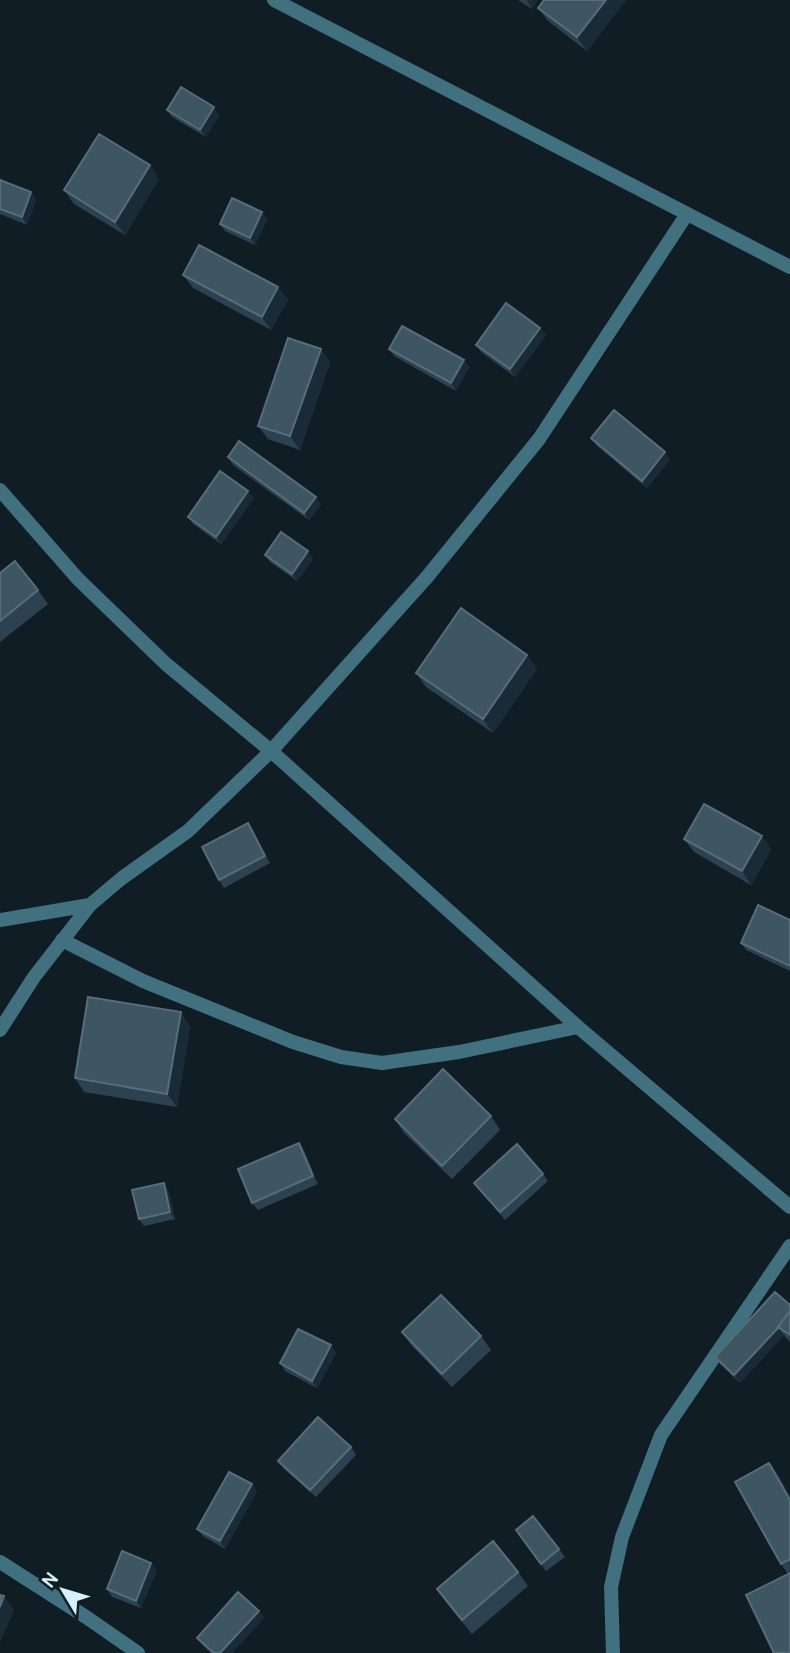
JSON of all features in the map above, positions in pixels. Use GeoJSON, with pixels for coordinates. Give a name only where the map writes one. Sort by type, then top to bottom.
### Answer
{"type":"FeatureCollection","features":[{"type":"Feature","properties":{"kind":"street"},"geometry":{"type":"LineString","coordinates":[[274,0],[790,267]]}},
{"type":"Feature","properties":{"kind":"street"},"geometry":{"type":"LineString","coordinates":[[0,1030],[34,977],[90,905],[122,878],[188,831],[271,751],[427,577],[538,439],[687,215]]}},
{"type":"Feature","properties":{"kind":"street"},"geometry":{"type":"LineString","coordinates":[[0,490],[97,598],[166,664],[271,751],[578,1027],[790,1207]]}},
{"type":"Feature","properties":{"kind":"street"},"geometry":{"type":"LineString","coordinates":[[0,920],[90,905]]}},
{"type":"Feature","properties":{"kind":"street"},"geometry":{"type":"LineString","coordinates":[[62,940],[143,981],[293,1042],[341,1057],[382,1063],[459,1052],[578,1027]]}},
{"type":"Feature","properties":{"kind":"street"},"geometry":{"type":"LineString","coordinates":[[612,1653],[611,1587],[622,1537],[661,1435],[790,1246]]}},
{"type":"Feature","properties":{"kind":"street"},"geometry":{"type":"LineString","coordinates":[[0,1562],[138,1653]]}},
{"type":"Feature","properties":{"kind":"building"},"geometry":{"type":"Polygon","coordinates":[[[544,0],[606,0],[577,37],[538,8],[544,0]]]}},
{"type":"Feature","properties":{"kind":"building"},"geometry":{"type":"Polygon","coordinates":[[[181,87],[214,107],[200,130],[167,110],[181,87]]]}},
{"type":"Feature","properties":{"kind":"building"},"geometry":{"type":"Polygon","coordinates":[[[99,134],[150,165],[115,222],[64,190],[99,134]]]}},
{"type":"Feature","properties":{"kind":"building"},"geometry":{"type":"Polygon","coordinates":[[[0,180],[31,192],[22,217],[0,209],[0,180]]]}},
{"type":"Feature","properties":{"kind":"building"},"geometry":{"type":"Polygon","coordinates":[[[232,198],[262,212],[250,238],[220,224],[232,198]]]}},
{"type":"Feature","properties":{"kind":"building"},"geometry":{"type":"Polygon","coordinates":[[[199,245],[278,287],[262,317],[183,275],[199,245]]]}},
{"type":"Feature","properties":{"kind":"building"},"geometry":{"type":"Polygon","coordinates":[[[506,303],[540,328],[510,369],[476,345],[506,303]]]}},
{"type":"Feature","properties":{"kind":"building"},"geometry":{"type":"Polygon","coordinates":[[[402,326],[464,360],[451,383],[389,349],[402,326]]]}},
{"type":"Feature","properties":{"kind":"building"},"geometry":{"type":"Polygon","coordinates":[[[288,338],[321,349],[290,436],[258,426],[288,338]]]}},
{"type":"Feature","properties":{"kind":"building"},"geometry":{"type":"Polygon","coordinates":[[[614,410],[665,452],[642,481],[591,438],[614,410]]]}},
{"type":"Feature","properties":{"kind":"building"},"geometry":{"type":"Polygon","coordinates":[[[239,441],[316,497],[304,513],[228,457],[239,441]]]}},
{"type":"Feature","properties":{"kind":"building"},"geometry":{"type":"Polygon","coordinates":[[[220,471],[248,491],[216,537],[188,517],[220,471]]]}},
{"type":"Feature","properties":{"kind":"building"},"geometry":{"type":"Polygon","coordinates":[[[281,532],[308,551],[292,574],[265,555],[281,532]]]}},
{"type":"Feature","properties":{"kind":"building"},"geometry":{"type":"Polygon","coordinates":[[[15,561],[38,590],[0,621],[0,573],[15,561]]]}},
{"type":"Feature","properties":{"kind":"building"},"geometry":{"type":"Polygon","coordinates":[[[461,608],[527,655],[483,719],[416,673],[461,608]]]}},
{"type":"Feature","properties":{"kind":"building"},"geometry":{"type":"Polygon","coordinates":[[[704,804],[762,836],[742,871],[684,839],[704,804]]]}},
{"type":"Feature","properties":{"kind":"building"},"geometry":{"type":"Polygon","coordinates":[[[248,823],[265,856],[219,880],[202,847],[248,823]]]}},
{"type":"Feature","properties":{"kind":"building"},"geometry":{"type":"Polygon","coordinates":[[[758,905],[790,920],[790,966],[741,943],[758,905]]]}},
{"type":"Feature","properties":{"kind":"building"},"geometry":{"type":"Polygon","coordinates":[[[88,997],[181,1012],[167,1094],[75,1078],[88,997]]]}},
{"type":"Feature","properties":{"kind":"building"},"geometry":{"type":"Polygon","coordinates":[[[443,1069],[491,1116],[442,1166],[395,1119],[443,1069]]]}},
{"type":"Feature","properties":{"kind":"building"},"geometry":{"type":"Polygon","coordinates":[[[299,1143],[313,1176],[252,1203],[238,1169],[299,1143]]]}},
{"type":"Feature","properties":{"kind":"building"},"geometry":{"type":"Polygon","coordinates":[[[517,1144],[543,1174],[500,1212],[474,1183],[517,1144]]]}},
{"type":"Feature","properties":{"kind":"building"},"geometry":{"type":"Polygon","coordinates":[[[164,1183],[170,1212],[139,1219],[132,1190],[164,1183]]]}},
{"type":"Feature","properties":{"kind":"building"},"geometry":{"type":"Polygon","coordinates":[[[775,1292],[790,1305],[790,1311],[779,1327],[734,1375],[715,1357],[775,1292]]]}},
{"type":"Feature","properties":{"kind":"building"},"geometry":{"type":"Polygon","coordinates":[[[441,1295],[481,1336],[442,1374],[402,1332],[441,1295]]]}},
{"type":"Feature","properties":{"kind":"building"},"geometry":{"type":"Polygon","coordinates":[[[790,1311],[790,1335],[778,1327],[790,1311]]]}},
{"type":"Feature","properties":{"kind":"building"},"geometry":{"type":"Polygon","coordinates":[[[298,1329],[331,1345],[312,1381],[280,1363],[298,1329]]]}},
{"type":"Feature","properties":{"kind":"building"},"geometry":{"type":"Polygon","coordinates":[[[318,1417],[351,1447],[310,1490],[278,1461],[318,1417]]]}},
{"type":"Feature","properties":{"kind":"building"},"geometry":{"type":"Polygon","coordinates":[[[769,1463],[790,1500],[790,1559],[781,1564],[735,1482],[769,1463]]]}},
{"type":"Feature","properties":{"kind":"building"},"geometry":{"type":"Polygon","coordinates":[[[229,1472],[252,1484],[220,1541],[197,1529],[229,1472]]]}},
{"type":"Feature","properties":{"kind":"building"},"geometry":{"type":"Polygon","coordinates":[[[533,1516],[559,1549],[541,1564],[516,1530],[533,1516]]]}},
{"type":"Feature","properties":{"kind":"building"},"geometry":{"type":"Polygon","coordinates":[[[493,1541],[518,1572],[462,1620],[437,1589],[493,1541]]]}},
{"type":"Feature","properties":{"kind":"building"},"geometry":{"type":"Polygon","coordinates":[[[122,1551],[151,1563],[136,1601],[107,1589],[122,1551]]]}},
{"type":"Feature","properties":{"kind":"building"},"geometry":{"type":"Polygon","coordinates":[[[790,1573],[790,1653],[774,1653],[746,1595],[790,1573]]]}},
{"type":"Feature","properties":{"kind":"building"},"geometry":{"type":"Polygon","coordinates":[[[238,1592],[259,1611],[220,1653],[214,1653],[197,1638],[238,1592]]]}}]}
